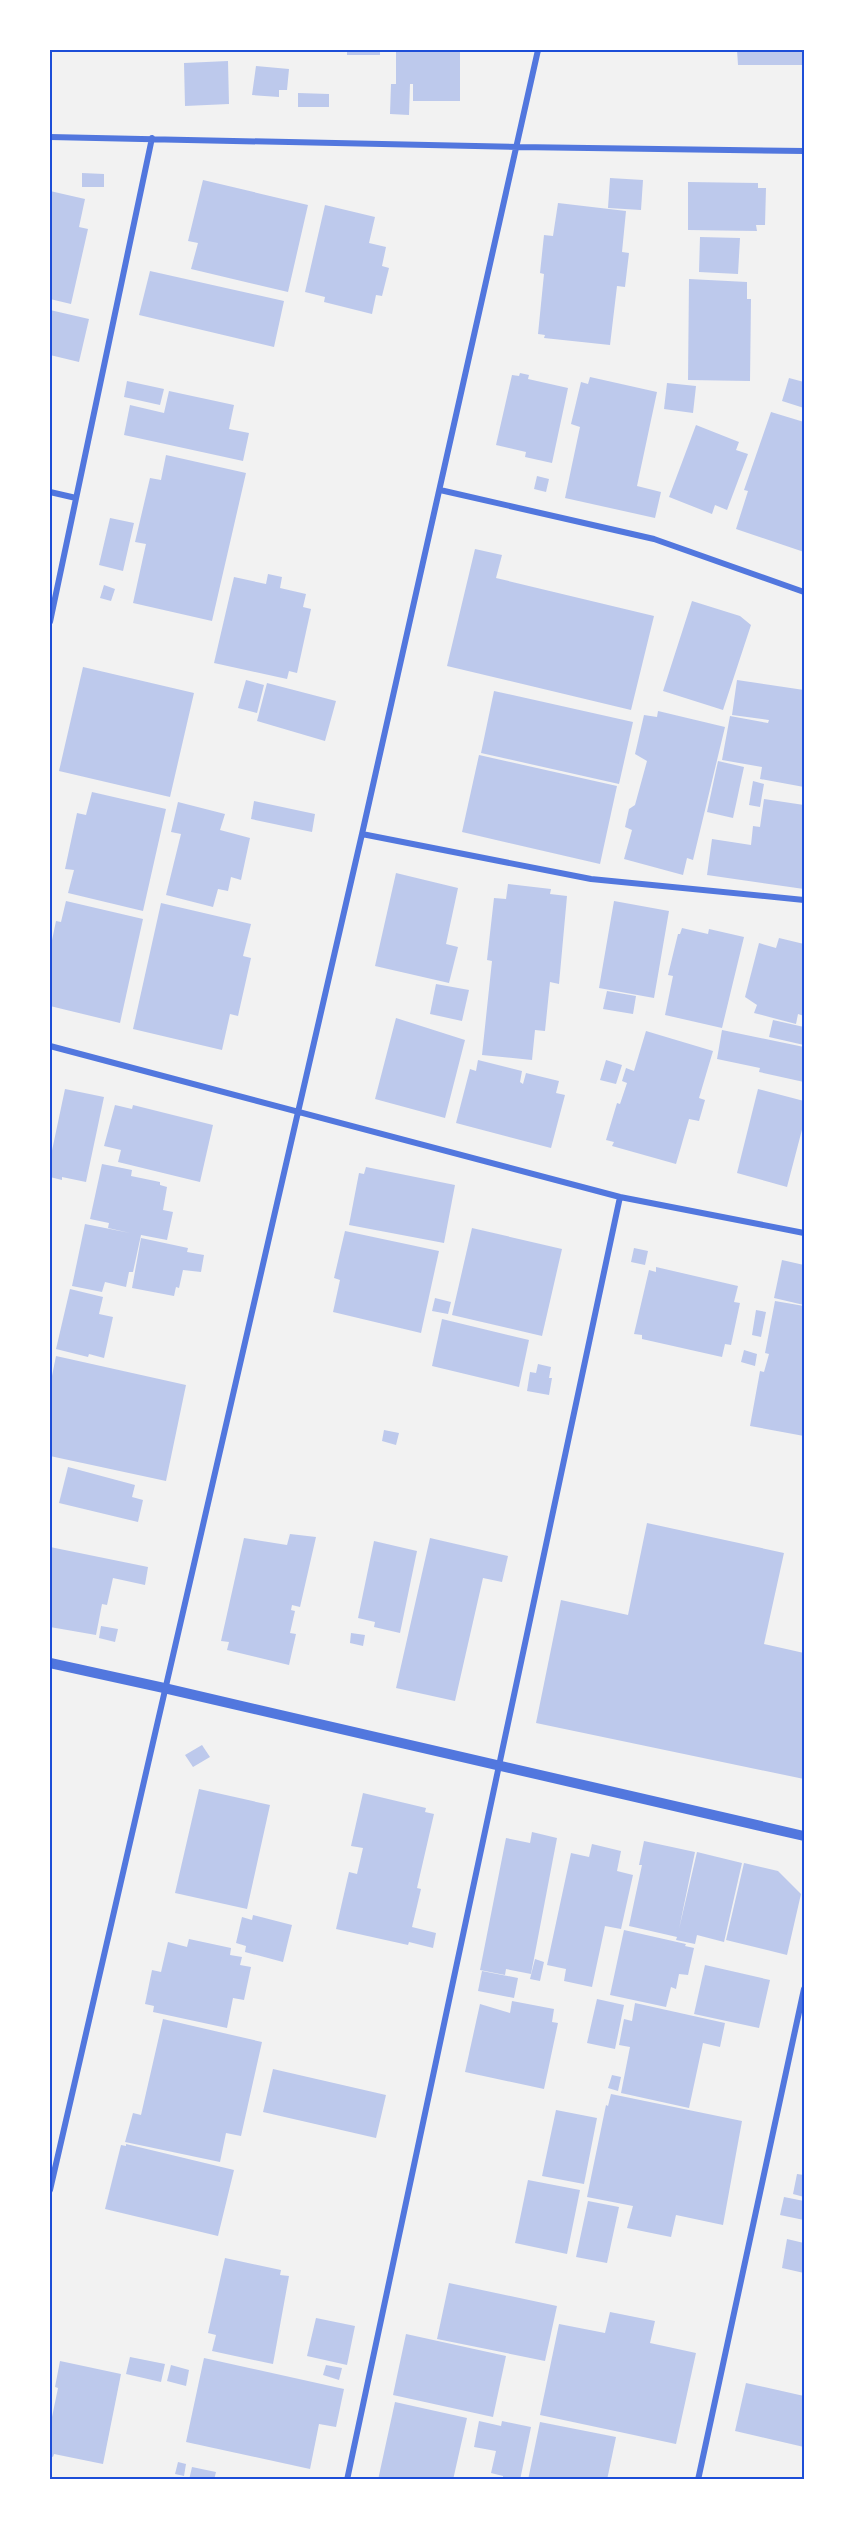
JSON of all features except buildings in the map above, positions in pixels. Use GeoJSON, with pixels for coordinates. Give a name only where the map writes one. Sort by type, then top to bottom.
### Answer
{"type":"FeatureCollection","features":[{"type":"Feature","properties":{"kind":"street"},"geometry":{"type":"LineString","coordinates":[[50,2190],[362,834],[538,50]]}},
{"type":"Feature","properties":{"kind":"street"},"geometry":{"type":"LineString","coordinates":[[50,137],[804,151]]}},
{"type":"Feature","properties":{"kind":"street"},"geometry":{"type":"LineString","coordinates":[[50,622],[152,138]]}},
{"type":"Feature","properties":{"kind":"street"},"geometry":{"type":"LineString","coordinates":[[440,490],[654,538],[804,592]]}},
{"type":"Feature","properties":{"kind":"street"},"geometry":{"type":"LineString","coordinates":[[50,492],[76,498]]}},
{"type":"Feature","properties":{"kind":"street"},"geometry":{"type":"LineString","coordinates":[[362,834],[591,879],[804,900]]}},
{"type":"Feature","properties":{"kind":"street"},"geometry":{"type":"LineString","coordinates":[[50,1046],[620,1197],[804,1233]]}},
{"type":"Feature","properties":{"kind":"street"},"geometry":{"type":"LineString","coordinates":[[347,2480],[620,1197]]}},
{"type":"Feature","properties":{"kind":"street"},"geometry":{"type":"LineString","coordinates":[[50,1663],[804,1836]]}},
{"type":"Feature","properties":{"kind":"street"},"geometry":{"type":"LineString","coordinates":[[698,2480],[804,1989]]}}]}
